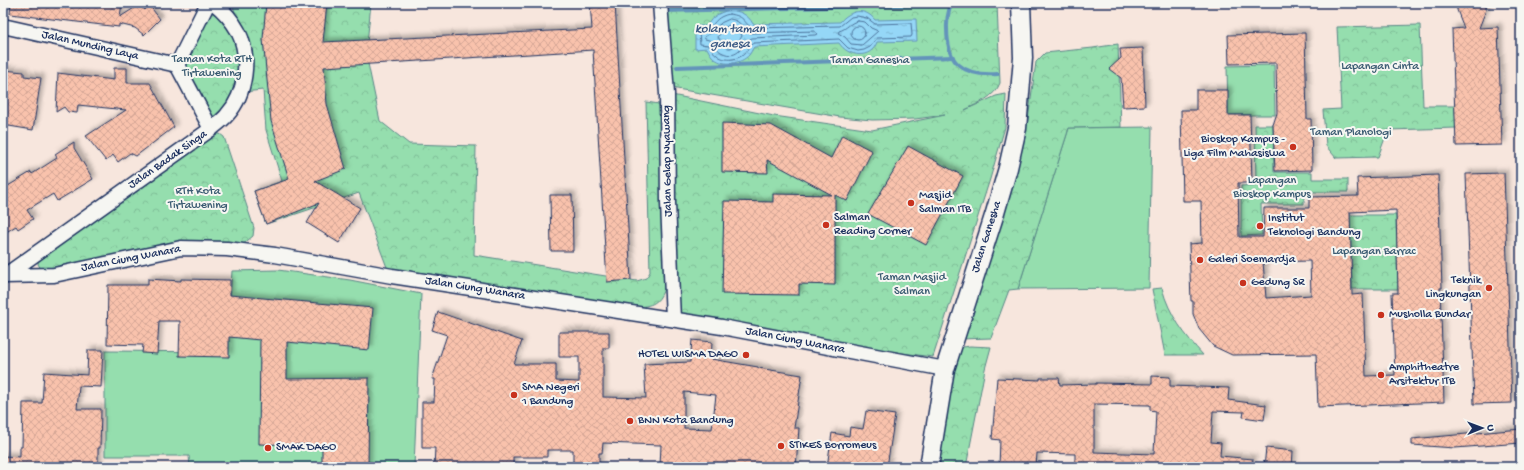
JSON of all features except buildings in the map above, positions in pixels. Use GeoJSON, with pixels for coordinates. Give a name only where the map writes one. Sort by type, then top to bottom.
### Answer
{"type":"FeatureCollection","features":[{"type":"Feature","properties":{"kind":"street"},"geometry":{"type":"LineString","coordinates":[[208,3],[177,65],[211,130]]}},
{"type":"Feature","properties":{"kind":"street","name":"Jalan Badak Singa"},"geometry":{"type":"LineString","coordinates":[[4,276],[211,130],[228,115],[239,96],[245,75],[245,53],[239,32],[227,13],[214,3]]}},
{"type":"Feature","properties":{"kind":"street","name":"Jalan Gelap Nyawang"},"geometry":{"type":"LineString","coordinates":[[660,3],[666,94],[672,319]]}},
{"type":"Feature","properties":{"kind":"street","name":"Jalan Ganesha"},"geometry":{"type":"LineString","coordinates":[[929,467],[945,369],[996,213],[1017,128],[1023,58],[1021,3]]}},
{"type":"Feature","properties":{"kind":"street","name":"Jalan Munding Laya"},"geometry":{"type":"LineString","coordinates":[[3,26],[177,65]]}},
{"type":"Feature","properties":{"kind":"street","name":"Jalan Ciung Wanara"},"geometry":{"type":"LineString","coordinates":[[4,276],[54,275],[181,248],[228,249],[672,319],[945,369]]}},
{"type":"Feature","properties":{"kind":"green space","name":"Taman Kota RTH Tirtawening"},"geometry":{"type":"Polygon","coordinates":[[[215,3],[239,49],[237,95],[213,124],[181,64],[215,3]]]}},
{"type":"Feature","properties":{"kind":"green space"},"geometry":{"type":"Polygon","coordinates":[[[232,3],[371,3],[366,54],[380,121],[409,144],[476,146],[474,255],[637,281],[646,278],[650,272],[646,102],[659,104],[666,283],[662,294],[653,304],[636,307],[388,270],[359,193],[266,224],[254,191],[282,181],[266,130],[263,90],[243,92],[246,46],[232,3]]]}},
{"type":"Feature","properties":{"kind":"green space"},"geometry":{"type":"Polygon","coordinates":[[[662,3],[997,3],[1000,83],[998,88],[990,96],[965,110],[996,96],[1006,94],[1005,127],[990,179],[933,357],[771,336],[673,319],[667,94],[774,116],[872,130],[945,115],[915,119],[872,120],[840,117],[671,88],[662,3]]]}},
{"type":"Feature","properties":{"kind":"green space","name":"Lapangan Cinta"},"geometry":{"type":"Polygon","coordinates":[[[1420,25],[1423,106],[1455,106],[1456,128],[1388,130],[1378,157],[1336,158],[1326,146],[1323,110],[1341,109],[1337,27],[1420,25]]]}},
{"type":"Feature","properties":{"kind":"green space"},"geometry":{"type":"Polygon","coordinates":[[[1118,44],[1121,127],[1069,128],[1018,289],[1009,290],[991,338],[960,339],[984,275],[1015,178],[1028,120],[1036,62],[1045,53],[1118,44]]]}},
{"type":"Feature","properties":{"kind":"green space"},"geometry":{"type":"Polygon","coordinates":[[[1274,65],[1275,115],[1228,115],[1227,66],[1274,65]]]}},
{"type":"Feature","properties":{"kind":"green space","name":"Lapangan Bioskop Kampus"},"geometry":{"type":"Polygon","coordinates":[[[1255,125],[1273,125],[1274,172],[1312,172],[1312,179],[1348,179],[1348,192],[1304,192],[1304,204],[1261,204],[1262,235],[1241,236],[1241,186],[1256,185],[1255,125]]]}},
{"type":"Feature","properties":{"kind":"green space"},"geometry":{"type":"Polygon","coordinates":[[[1152,127],[1149,288],[1018,289],[1069,128],[1152,127]]]}},
{"type":"Feature","properties":{"kind":"green space","name":"RTH Kota Tirtawening"},"geometry":{"type":"Polygon","coordinates":[[[216,134],[220,134],[224,137],[254,228],[253,236],[241,246],[46,271],[41,269],[38,264],[39,258],[216,134]]]}},
{"type":"Feature","properties":{"kind":"green space","name":"Lapangan Barrac"},"geometry":{"type":"Polygon","coordinates":[[[1350,215],[1396,215],[1398,289],[1352,289],[1350,215]]]}},
{"type":"Feature","properties":{"kind":"green space"},"geometry":{"type":"Polygon","coordinates":[[[278,270],[350,280],[421,294],[414,467],[190,467],[189,456],[105,456],[105,351],[227,352],[232,271],[278,270]]]}},
{"type":"Feature","properties":{"kind":"green space"},"geometry":{"type":"Polygon","coordinates":[[[1162,288],[1173,316],[1203,355],[1165,355],[1152,289],[1162,288]]]}},
{"type":"Feature","properties":{"kind":"green space"},"geometry":{"type":"Polygon","coordinates":[[[970,346],[991,347],[985,369],[966,467],[937,467],[957,348],[970,346]]]}},
{"type":"Feature","properties":{"kind":"water","name":"kolam taman ganesa"},"geometry":{"type":"Polygon","coordinates":[[[729,10],[743,14],[749,18],[753,24],[840,22],[848,15],[858,12],[867,13],[875,20],[916,19],[917,41],[877,42],[870,52],[865,54],[853,54],[843,48],[839,43],[754,47],[746,58],[737,62],[723,63],[714,58],[707,48],[695,49],[695,26],[707,26],[716,15],[729,10]]]}},
{"type":"Feature","properties":{"kind":"waterway"},"geometry":{"type":"LineString","coordinates":[[952,3],[949,10],[947,36],[954,60],[963,68],[972,72],[998,74]]}},
{"type":"Feature","properties":{"kind":"waterway"},"geometry":{"type":"LineString","coordinates":[[662,11],[952,4]]}},
{"type":"Feature","properties":{"kind":"waterway"},"geometry":{"type":"LineString","coordinates":[[677,67],[953,57]]}},
{"type":"Feature","properties":{"kind":"place","name":"Bioskop Kampus - Liga Film Mahasiswa"},"geometry":{"type":"Point","coordinates":[1293,147]}},
{"type":"Feature","properties":{"kind":"place","name":"Masjid Salman ITB"},"geometry":{"type":"Point","coordinates":[911,203]}},
{"type":"Feature","properties":{"kind":"place","name":"Salman Reading Corner"},"geometry":{"type":"Point","coordinates":[826,225]}},
{"type":"Feature","properties":{"kind":"place","name":"Institut Teknologi Bandung"},"geometry":{"type":"Point","coordinates":[1260,226]}},
{"type":"Feature","properties":{"kind":"place","name":"Galeri Soemardja"},"geometry":{"type":"Point","coordinates":[1200,260]}},
{"type":"Feature","properties":{"kind":"place","name":"Gedung SR"},"geometry":{"type":"Point","coordinates":[1243,283]}},
{"type":"Feature","properties":{"kind":"place","name":"Teknik Lingkungan"},"geometry":{"type":"Point","coordinates":[1489,288]}},
{"type":"Feature","properties":{"kind":"place","name":"Musholla Bundar"},"geometry":{"type":"Point","coordinates":[1381,315]}},
{"type":"Feature","properties":{"kind":"place","name":"HOTEL WISMA DAGO"},"geometry":{"type":"Point","coordinates":[746,355]}},
{"type":"Feature","properties":{"kind":"place","name":"Amphitheatre Arsitektur ITB"},"geometry":{"type":"Point","coordinates":[1381,375]}},
{"type":"Feature","properties":{"kind":"place","name":"SMA Negeri 1 Bandung"},"geometry":{"type":"Point","coordinates":[514,395]}},
{"type":"Feature","properties":{"kind":"place","name":"BNN Kota Bandung"},"geometry":{"type":"Point","coordinates":[630,421]}},
{"type":"Feature","properties":{"kind":"place","name":"STIKES Borromeus"},"geometry":{"type":"Point","coordinates":[781,446]}},
{"type":"Feature","properties":{"kind":"place","name":"SMAK DAGO"},"geometry":{"type":"Point","coordinates":[268,448]}},
{"type":"Feature","properties":{"kind":"park label","name":"Taman Ganesha"},"geometry":{"type":"Point","coordinates":[870,61]}},
{"type":"Feature","properties":{"kind":"park label","name":"Taman Planologi"},"geometry":{"type":"Point","coordinates":[1351,133]}},
{"type":"Feature","properties":{"kind":"park label","name":"Taman Masjid Salman"},"geometry":{"type":"Point","coordinates":[912,285]}}]}
